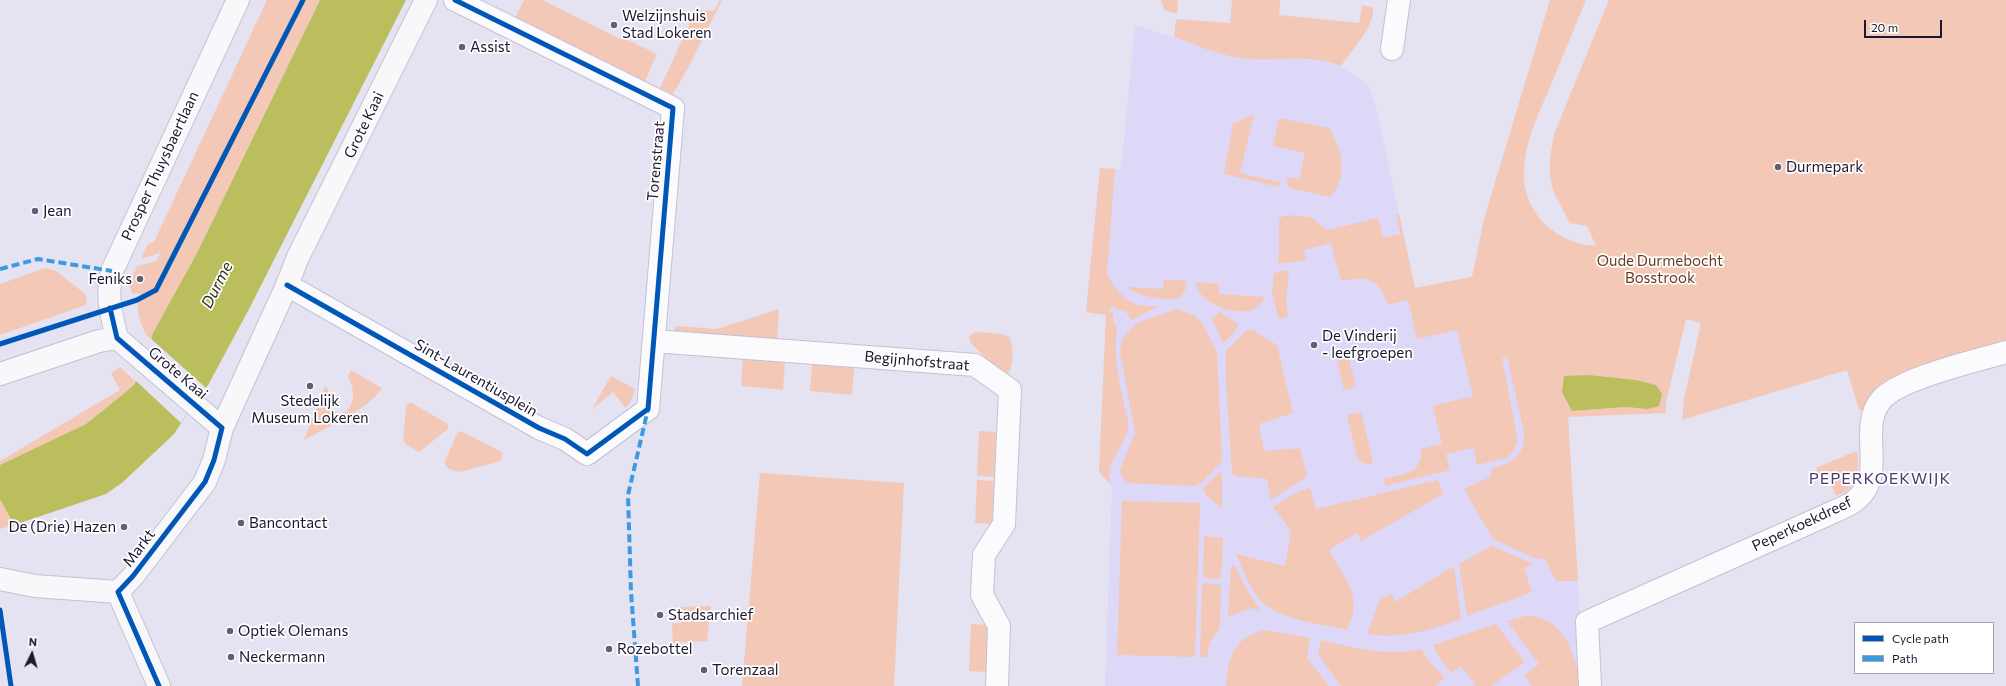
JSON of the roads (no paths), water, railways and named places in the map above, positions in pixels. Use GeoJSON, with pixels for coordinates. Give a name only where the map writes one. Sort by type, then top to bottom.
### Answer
{"type":"FeatureCollection","features":[{"type":"Feature","properties":{"kind":"street","name":"Prosper Thuysbaertlaan"},"geometry":{"type":"LineString","coordinates":[[117,338],[110,308],[108,287],[112,271],[238,0]]}},
{"type":"Feature","properties":{"kind":"street","name":"Grote Kaai"},"geometry":{"type":"LineString","coordinates":[[117,338],[222,428],[287,285],[301,250],[426,0]]}},
{"type":"Feature","properties":{"kind":"street","name":"Torenstraat"},"geometry":{"type":"LineString","coordinates":[[455,0],[673,108],[648,410]]}},
{"type":"Feature","properties":{"kind":"street"},"geometry":{"type":"LineString","coordinates":[[1392,49],[1399,0]]}},
{"type":"Feature","properties":{"kind":"street","name":"Sint-Laurentiusplein"},"geometry":{"type":"LineString","coordinates":[[287,285],[506,410],[565,439],[587,454],[648,410]]}},
{"type":"Feature","properties":{"kind":"street"},"geometry":{"type":"LineString","coordinates":[[0,374],[99,341],[117,338]]}},
{"type":"Feature","properties":{"kind":"street","name":"Begijnhofstraat"},"geometry":{"type":"LineString","coordinates":[[654,341],[975,365],[1010,390],[1004,524],[984,555],[983,571],[982,595],[999,626],[996,686]]}},
{"type":"Feature","properties":{"kind":"street","name":"Peperkoekdreef"},"geometry":{"type":"LineString","coordinates":[[1590,686],[1587,622],[1832,513],[1856,500],[1865,490],[1871,476],[1872,424],[1874,412],[1881,400],[1890,392],[1908,382],[2006,352]]}},
{"type":"Feature","properties":{"kind":"street","name":"Markt"},"geometry":{"type":"LineString","coordinates":[[118,592],[133,576],[205,482],[214,460],[222,428]]}},
{"type":"Feature","properties":{"kind":"street"},"geometry":{"type":"LineString","coordinates":[[0,579],[35,586],[118,592],[159,686]]}},
{"type":"Feature","properties":{"kind":"water","name":"Durme"},"geometry":{"type":"Polygon","coordinates":[[[320,0],[406,0],[249,309],[207,387],[205,387],[174,434],[123,482],[106,494],[14,525],[0,499],[0,465],[86,424],[135,383],[153,333],[197,253],[320,0]]]}},
{"type":"Feature","properties":{"kind":"water"},"geometry":{"type":"Polygon","coordinates":[[[1590,375],[1636,380],[1656,385],[1662,394],[1659,406],[1647,409],[1626,407],[1572,411],[1562,392],[1564,376],[1590,375]]]}},
{"type":"Feature","properties":{"kind":"place","name":"Welzijnshuis Stad Lokeren"},"geometry":{"type":"Point","coordinates":[614,25]}},
{"type":"Feature","properties":{"kind":"place","name":"Assist"},"geometry":{"type":"Point","coordinates":[462,47]}},
{"type":"Feature","properties":{"kind":"place","name":"Durmepark"},"geometry":{"type":"Point","coordinates":[1778,167]}},
{"type":"Feature","properties":{"kind":"place","name":"Jean"},"geometry":{"type":"Point","coordinates":[35,211]}},
{"type":"Feature","properties":{"kind":"place","name":"Feniks"},"geometry":{"type":"Point","coordinates":[140,279]}},
{"type":"Feature","properties":{"kind":"place","name":"De Vinderij - leefgroepen"},"geometry":{"type":"Point","coordinates":[1314,345]}},
{"type":"Feature","properties":{"kind":"place","name":"Stedelijk Museum Lokeren"},"geometry":{"type":"Point","coordinates":[310,386]}},
{"type":"Feature","properties":{"kind":"place","name":"Bancontact"},"geometry":{"type":"Point","coordinates":[241,523]}},
{"type":"Feature","properties":{"kind":"place","name":"De (Drie) Hazen"},"geometry":{"type":"Point","coordinates":[124,527]}},
{"type":"Feature","properties":{"kind":"place","name":"Stadsarchief"},"geometry":{"type":"Point","coordinates":[660,615]}},
{"type":"Feature","properties":{"kind":"place","name":"Optiek Olemans"},"geometry":{"type":"Point","coordinates":[230,631]}},
{"type":"Feature","properties":{"kind":"place","name":"Rozebottel"},"geometry":{"type":"Point","coordinates":[609,649]}},
{"type":"Feature","properties":{"kind":"place","name":"Neckermann"},"geometry":{"type":"Point","coordinates":[231,657]}},
{"type":"Feature","properties":{"kind":"place","name":"Torenzaal"},"geometry":{"type":"Point","coordinates":[704,670]}},
{"type":"Feature","properties":{"kind":"district","name":"PEPERKOEKWIJK"},"geometry":{"type":"Point","coordinates":[1880,479]}},
{"type":"Feature","properties":{"kind":"park label","name":"Oude Durmebocht Bosstrook"},"geometry":{"type":"Point","coordinates":[1660,270]}}]}
